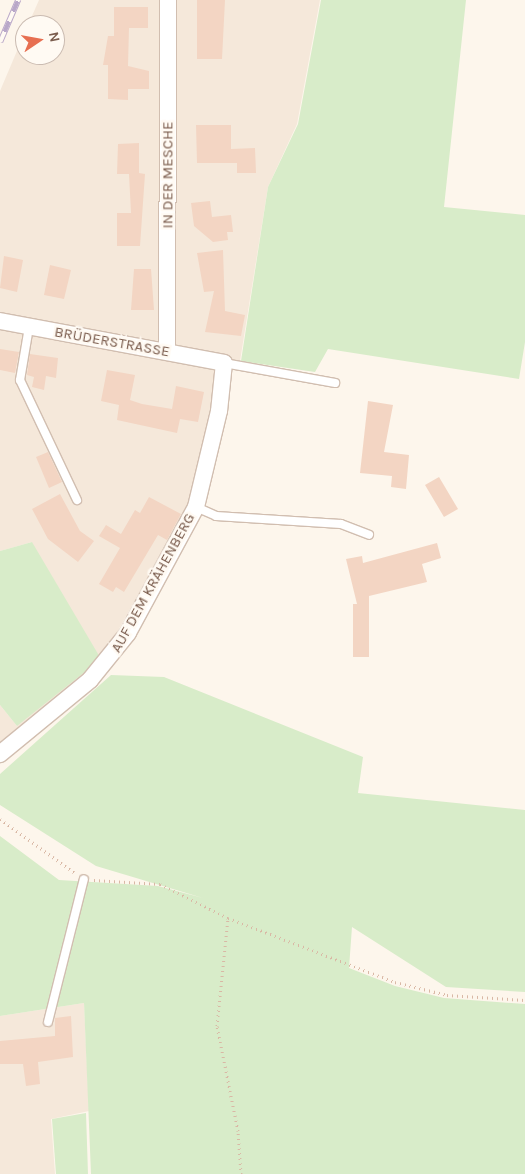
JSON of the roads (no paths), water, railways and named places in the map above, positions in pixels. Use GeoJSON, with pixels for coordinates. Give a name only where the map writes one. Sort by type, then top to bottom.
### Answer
{"type":"FeatureCollection","features":[{"type":"Feature","properties":{"kind":"street","name":"IN DER MESCHE"},"geometry":{"type":"LineString","coordinates":[[167,351],[168,0]]}},
{"type":"Feature","properties":{"kind":"street","name":"BRÜDERSTRASSE"},"geometry":{"type":"LineString","coordinates":[[0,321],[224,363]]}},
{"type":"Feature","properties":{"kind":"street","name":"AUF DEM KRÄHENBERG"},"geometry":{"type":"LineString","coordinates":[[0,754],[115,654],[196,507],[219,411],[224,363]]}},
{"type":"Feature","properties":{"kind":"lane"},"geometry":{"type":"LineString","coordinates":[[29,327],[20,380],[77,500]]}},
{"type":"Feature","properties":{"kind":"lane"},"geometry":{"type":"LineString","coordinates":[[224,363],[336,383]]}},
{"type":"Feature","properties":{"kind":"lane"},"geometry":{"type":"LineString","coordinates":[[196,507],[216,516],[341,524],[369,535]]}},
{"type":"Feature","properties":{"kind":"lane"},"geometry":{"type":"LineString","coordinates":[[48,1022],[84,879]]}},
{"type":"Feature","properties":{"kind":"railway"},"geometry":{"type":"LineString","coordinates":[[0,42],[18,0]]}}]}
